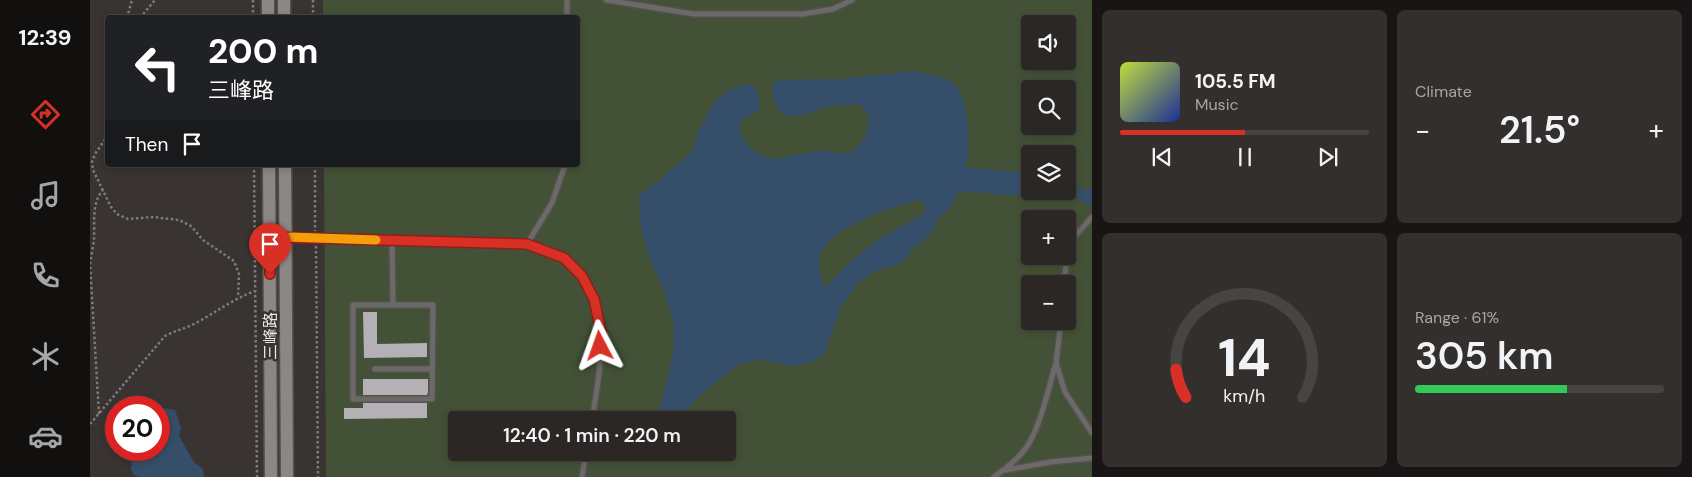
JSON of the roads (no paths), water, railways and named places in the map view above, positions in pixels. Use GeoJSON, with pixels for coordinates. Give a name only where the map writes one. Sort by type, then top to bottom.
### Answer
{"type":"FeatureCollection","features":[{"type":"Feature","properties":{"kind":"main road"},"geometry":{"type":"LineString","coordinates":[[268,0],[268,15]]}},
{"type":"Feature","properties":{"kind":"main road"},"geometry":{"type":"LineString","coordinates":[[284,0],[284,15]]}},
{"type":"Feature","properties":{"kind":"main road","name":"三峰路"},"geometry":{"type":"LineString","coordinates":[[269,167],[271,477]]}},
{"type":"Feature","properties":{"kind":"main road","name":"三峰路"},"geometry":{"type":"LineString","coordinates":[[285,167],[288,477]]}},
{"type":"Feature","properties":{"kind":"lane"},"geometry":{"type":"LineString","coordinates":[[567,0],[568,15]]}},
{"type":"Feature","properties":{"kind":"lane"},"geometry":{"type":"LineString","coordinates":[[606,0],[694,14],[803,14],[833,9],[852,0]]}},
{"type":"Feature","properties":{"kind":"lane"},"geometry":{"type":"LineString","coordinates":[[527,244],[552,203],[564,167]]}},
{"type":"Feature","properties":{"kind":"lane"},"geometry":{"type":"LineString","coordinates":[[1076,235],[1092,217]]}},
{"type":"Feature","properties":{"kind":"lane"},"geometry":{"type":"LineString","coordinates":[[270,237],[527,244],[564,258],[582,276],[594,299],[601,332],[600,374],[594,411]]}},
{"type":"Feature","properties":{"kind":"lane"},"geometry":{"type":"LineString","coordinates":[[392,240],[393,305]]}},
{"type":"Feature","properties":{"kind":"lane"},"geometry":{"type":"LineString","coordinates":[[353,305],[393,305],[432,305],[432,400],[353,399],[353,305]]}},
{"type":"Feature","properties":{"kind":"lane"},"geometry":{"type":"LineString","coordinates":[[994,477],[1012,463],[1026,448],[1040,417],[1056,363],[1060,330]]}},
{"type":"Feature","properties":{"kind":"lane"},"geometry":{"type":"LineString","coordinates":[[1056,363],[1065,392],[1092,433]]}},
{"type":"Feature","properties":{"kind":"lane"},"geometry":{"type":"LineString","coordinates":[[375,368],[432,369]]}},
{"type":"Feature","properties":{"kind":"lane"},"geometry":{"type":"LineString","coordinates":[[1003,470],[1058,461],[1092,458]]}},
{"type":"Feature","properties":{"kind":"lane"},"geometry":{"type":"LineString","coordinates":[[582,477],[585,461]]}},
{"type":"Feature","properties":{"kind":"water"},"geometry":{"type":"Polygon","coordinates":[[[914,71],[948,79],[958,88],[965,104],[968,125],[968,156],[958,193],[950,209],[938,218],[932,232],[920,244],[911,249],[908,257],[901,263],[873,272],[857,284],[841,306],[824,354],[816,360],[791,366],[761,359],[740,364],[683,411],[659,411],[672,359],[673,327],[668,302],[644,241],[639,195],[660,180],[693,150],[697,134],[715,101],[729,90],[749,84],[756,89],[760,102],[759,110],[739,122],[741,134],[747,145],[757,154],[774,159],[823,150],[835,154],[854,151],[867,133],[869,117],[860,104],[824,107],[811,113],[790,117],[780,112],[775,104],[772,89],[777,80],[843,79],[914,71]],[[920,200],[894,207],[844,230],[822,250],[819,264],[825,287],[868,247],[925,213],[924,203],[920,200]]]}},
{"type":"Feature","properties":{"kind":"water"},"geometry":{"type":"Polygon","coordinates":[[[1076,185],[1082,190],[1092,188],[1092,207],[1076,198],[1076,185]]]}},
{"type":"Feature","properties":{"kind":"water"},"geometry":{"type":"Polygon","coordinates":[[[170,409],[175,410],[181,428],[179,436],[194,462],[203,469],[204,477],[141,477],[134,475],[131,469],[132,461],[170,461],[170,409]]]}},
{"type":"Feature","properties":{"kind":"waterway"},"geometry":{"type":"LineString","coordinates":[[961,179],[1021,184]]}}]}
